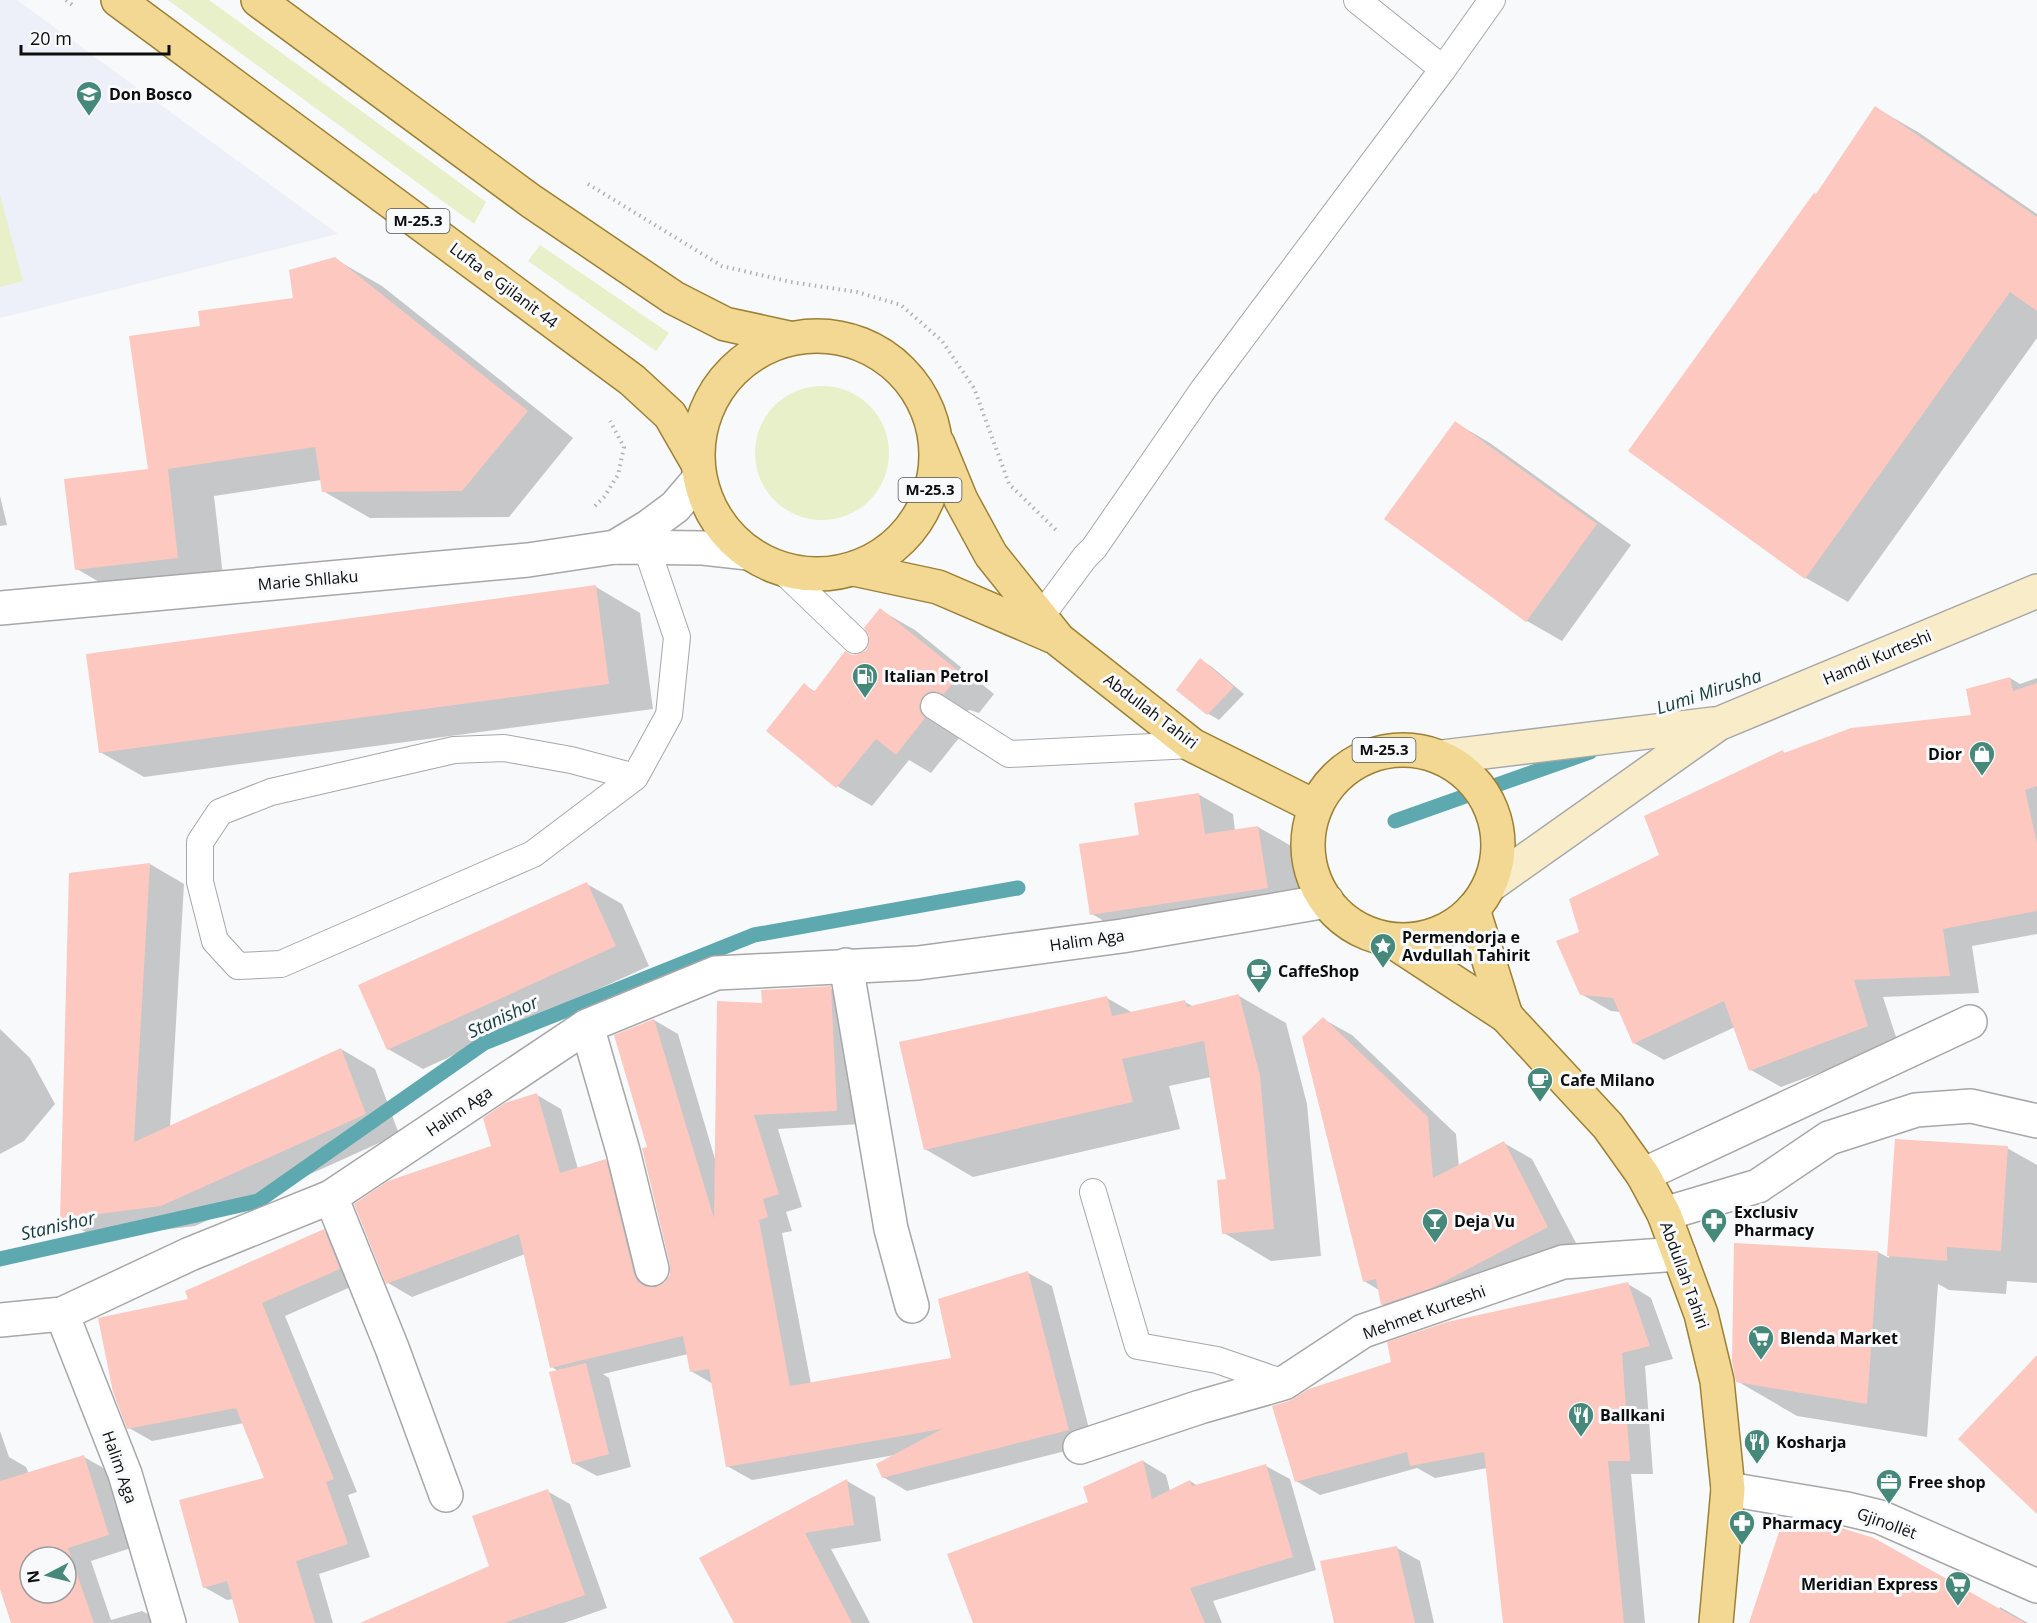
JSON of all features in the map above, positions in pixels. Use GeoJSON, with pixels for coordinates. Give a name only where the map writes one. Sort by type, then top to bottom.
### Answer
{"type":"FeatureCollection","features":[{"type":"Feature","properties":{"kind":"main road","name":"Lufta e Gjilanit 44"},"geometry":{"type":"LineString","coordinates":[[118,0],[632,380],[670,415],[698,470]]}},
{"type":"Feature","properties":{"kind":"main road","name":"M-25.3"},"geometry":{"type":"LineString","coordinates":[[258,0],[531,201],[674,298],[725,324],[789,338],[828,335],[867,346],[899,368],[923,399],[935,437],[936,471],[926,503],[909,532],[885,554],[854,569],[818,575],[782,570],[748,553],[726,533],[709,508],[698,470],[702,420],[720,383],[751,355],[789,338]]}},
{"type":"Feature","properties":{"kind":"main road","name":"Abdullah Tahiri"},"geometry":{"type":"LineString","coordinates":[[935,437],[961,500],[991,555],[1044,628],[1192,745],[1314,806]]}},
{"type":"Feature","properties":{"kind":"main road","name":"Abdullah Tahiri"},"geometry":{"type":"LineString","coordinates":[[854,569],[938,587],[1044,628]]}},
{"type":"Feature","properties":{"kind":"main road","name":"Hamdi Kurteshi"},"geometry":{"type":"LineString","coordinates":[[1481,898],[1718,724],[2037,591]]}},
{"type":"Feature","properties":{"kind":"main road","name":"Hamdi Kurteshi"},"geometry":{"type":"LineString","coordinates":[[1442,757],[1718,724]]}},
{"type":"Feature","properties":{"kind":"main road","name":"M-25.3"},"geometry":{"type":"LineString","coordinates":[[1416,749],[1442,757],[1467,772],[1486,797],[1497,825],[1498,855],[1481,898],[1450,929],[1422,938],[1392,941],[1363,931],[1339,915],[1319,891],[1310,862],[1307,833],[1314,806],[1332,779],[1383,750],[1416,749]]}},
{"type":"Feature","properties":{"kind":"main road","name":"Abdullah Tahiri"},"geometry":{"type":"LineString","coordinates":[[1481,898],[1506,1016]]}},
{"type":"Feature","properties":{"kind":"main road","name":"Abdullah Tahiri"},"geometry":{"type":"LineString","coordinates":[[1392,941],[1506,1016],[1608,1126],[1643,1175],[1664,1214],[1701,1314],[1717,1381],[1728,1489],[1716,1623]]}},
{"type":"Feature","properties":{"kind":"street","name":"Marie Shllaku"},"geometry":{"type":"LineString","coordinates":[[630,547],[675,507],[698,470]]}},
{"type":"Feature","properties":{"kind":"street","name":"Marie Shllaku"},"geometry":{"type":"LineString","coordinates":[[0,608],[528,560],[630,547],[703,548],[748,553]]}},
{"type":"Feature","properties":{"kind":"street","name":"Halim Aga"},"geometry":{"type":"LineString","coordinates":[[0,1320],[62,1314],[190,1254],[331,1197],[588,1026],[716,973],[918,963],[1122,936],[1327,901]]}},
{"type":"Feature","properties":{"kind":"street"},"geometry":{"type":"LineString","coordinates":[[846,965],[891,1229],[912,1306]]}},
{"type":"Feature","properties":{"kind":"street"},"geometry":{"type":"LineString","coordinates":[[1643,1175],[1970,1022]]}},
{"type":"Feature","properties":{"kind":"street"},"geometry":{"type":"LineString","coordinates":[[588,1026],[623,1151],[652,1269]]}},
{"type":"Feature","properties":{"kind":"street"},"geometry":{"type":"LineString","coordinates":[[1664,1214],[1758,1186],[1829,1138],[1916,1110],[1971,1106],[2037,1121]]}},
{"type":"Feature","properties":{"kind":"street"},"geometry":{"type":"LineString","coordinates":[[331,1197],[392,1348],[446,1495]]}},
{"type":"Feature","properties":{"kind":"street","name":"Mehmet Kurteshi"},"geometry":{"type":"LineString","coordinates":[[1080,1447],[1200,1407],[1284,1383],[1363,1332],[1563,1262],[1679,1254]]}},
{"type":"Feature","properties":{"kind":"street","name":"Halim Aga"},"geometry":{"type":"LineString","coordinates":[[62,1314],[125,1474],[168,1623]]}},
{"type":"Feature","properties":{"kind":"street","name":"Gjinollët"},"geometry":{"type":"LineString","coordinates":[[1728,1489],[1847,1509],[1880,1517],[2037,1586]]}},
{"type":"Feature","properties":{"kind":"lane"},"geometry":{"type":"LineString","coordinates":[[1357,0],[1443,69]]}},
{"type":"Feature","properties":{"kind":"lane"},"geometry":{"type":"LineString","coordinates":[[1044,628],[1084,557],[1094,548],[1203,390],[1492,0]]}},
{"type":"Feature","properties":{"kind":"lane"},"geometry":{"type":"LineString","coordinates":[[630,547],[677,637],[669,715],[635,777],[533,854],[281,964],[238,966],[214,941],[200,882],[200,842],[220,812],[271,792],[454,750],[504,748],[571,760],[635,777]]}},
{"type":"Feature","properties":{"kind":"lane"},"geometry":{"type":"LineString","coordinates":[[782,570],[855,639]]}},
{"type":"Feature","properties":{"kind":"lane"},"geometry":{"type":"LineString","coordinates":[[934,706],[1009,754],[1192,745]]}},
{"type":"Feature","properties":{"kind":"lane"},"geometry":{"type":"LineString","coordinates":[[1093,1192],[1138,1346],[1217,1360],[1284,1383]]}},
{"type":"Feature","properties":{"kind":"path"},"geometry":{"type":"LineString","coordinates":[[66,0],[76,7]]}},
{"type":"Feature","properties":{"kind":"path"},"geometry":{"type":"LineString","coordinates":[[587,184],[722,266],[791,282],[857,292],[901,305],[942,341],[974,388],[1008,484],[1084,557]]}},
{"type":"Feature","properties":{"kind":"path"},"geometry":{"type":"LineString","coordinates":[[592,509],[604,497],[618,476],[624,447],[612,423],[603,416]]}},
{"type":"Feature","properties":{"kind":"shaded area","name":"Don Bosco"},"geometry":{"type":"Polygon","coordinates":[[[0,0],[17,0],[338,234],[0,318],[0,0]]]}},
{"type":"Feature","properties":{"kind":"green space"},"geometry":{"type":"Polygon","coordinates":[[[168,0],[209,0],[486,202],[474,224],[168,0]]]}},
{"type":"Feature","properties":{"kind":"green space"},"geometry":{"type":"Polygon","coordinates":[[[0,195],[23,281],[0,287],[0,195]]]}},
{"type":"Feature","properties":{"kind":"green space"},"geometry":{"type":"Polygon","coordinates":[[[540,245],[669,333],[656,351],[528,261],[540,245]]]}},
{"type":"Feature","properties":{"kind":"green space"},"geometry":{"type":"Polygon","coordinates":[[[822,386],[848,391],[870,405],[884,427],[889,453],[884,479],[870,501],[848,515],[822,520],[796,515],[774,501],[760,479],[755,453],[760,427],[774,405],[796,391],[822,386]]]}},
{"type":"Feature","properties":{"kind":"building"},"geometry":{"type":"Polygon","coordinates":[[[1875,106],[2037,217],[2037,311],[2010,292],[1805,579],[1628,451],[1814,193],[1816,194],[1875,106]]]}},
{"type":"Feature","properties":{"kind":"building"},"geometry":{"type":"Polygon","coordinates":[[[335,257],[528,411],[462,491],[322,492],[315,447],[168,469],[178,558],[75,570],[64,479],[148,469],[129,336],[200,326],[198,311],[293,298],[289,270],[335,257]]]}},
{"type":"Feature","properties":{"kind":"building"},"geometry":{"type":"Polygon","coordinates":[[[1455,421],[1597,524],[1526,622],[1384,519],[1455,421]]]}},
{"type":"Feature","properties":{"kind":"building"},"geometry":{"type":"Polygon","coordinates":[[[596,585],[609,684],[99,753],[86,654],[596,585]]]}},
{"type":"Feature","properties":{"kind":"building","name":"Italian Petrol"},"geometry":{"type":"Polygon","coordinates":[[[880,608],[961,673],[944,694],[934,691],[922,697],[919,706],[925,718],[896,755],[876,739],[836,788],[766,731],[804,683],[814,692],[845,651],[852,655],[866,650],[869,636],[864,628],[880,608]]]}},
{"type":"Feature","properties":{"kind":"building"},"geometry":{"type":"Polygon","coordinates":[[[1200,658],[1234,687],[1207,715],[1176,690],[1200,658]]]}},
{"type":"Feature","properties":{"kind":"building"},"geometry":{"type":"Polygon","coordinates":[[[2010,677],[2013,691],[2037,683],[2037,786],[2025,790],[2037,843],[2037,911],[1943,929],[1950,976],[1854,980],[1868,1026],[1749,1071],[1724,1001],[1633,1044],[1613,998],[1580,995],[1556,941],[1579,932],[1569,899],[1659,855],[1644,816],[1783,750],[1784,753],[1851,728],[1971,715],[1966,689],[2010,677]]]}},
{"type":"Feature","properties":{"kind":"building"},"geometry":{"type":"Polygon","coordinates":[[[1199,793],[1205,834],[1258,826],[1268,888],[1090,915],[1079,844],[1139,835],[1134,803],[1199,793]]]}},
{"type":"Feature","properties":{"kind":"building"},"geometry":{"type":"Polygon","coordinates":[[[150,863],[134,1142],[341,1048],[366,1114],[161,1206],[60,1219],[69,873],[150,863]]]}},
{"type":"Feature","properties":{"kind":"building"},"geometry":{"type":"Polygon","coordinates":[[[587,882],[616,946],[387,1050],[358,985],[587,882]]]}},
{"type":"Feature","properties":{"kind":"building"},"geometry":{"type":"Polygon","coordinates":[[[831,986],[837,1111],[754,1115],[779,1194],[763,1199],[768,1217],[759,1220],[790,1386],[951,1358],[938,1299],[1028,1271],[1069,1430],[882,1478],[876,1464],[942,1429],[726,1467],[709,1369],[690,1372],[683,1336],[550,1368],[519,1234],[386,1284],[354,1204],[388,1181],[491,1146],[483,1118],[505,1103],[537,1093],[560,1173],[606,1159],[634,1274],[638,1282],[646,1287],[656,1287],[664,1283],[670,1275],[670,1265],[642,1148],[647,1147],[614,1035],[654,1019],[714,1218],[717,1001],[762,1003],[761,990],[831,986]]]}},
{"type":"Feature","properties":{"kind":"building"},"geometry":{"type":"Polygon","coordinates":[[[1239,994],[1260,1076],[1274,1229],[1222,1234],[1217,1180],[1226,1179],[1204,1041],[1122,1059],[1133,1102],[924,1150],[899,1042],[1107,996],[1112,1016],[1185,1000],[1187,1007],[1239,994]]]}},
{"type":"Feature","properties":{"kind":"building"},"geometry":{"type":"Polygon","coordinates":[[[1323,1017],[1428,1117],[1433,1178],[1504,1141],[1548,1227],[1432,1288],[1381,1305],[1376,1279],[1363,1282],[1302,1037],[1323,1017]]]}},
{"type":"Feature","properties":{"kind":"building"},"geometry":{"type":"Polygon","coordinates":[[[1895,1139],[2008,1146],[2001,1251],[1947,1247],[1947,1261],[1887,1256],[1895,1139]]]}},
{"type":"Feature","properties":{"kind":"building"},"geometry":{"type":"Polygon","coordinates":[[[324,1229],[340,1269],[262,1303],[334,1479],[326,1482],[348,1544],[296,1561],[315,1623],[239,1623],[227,1581],[203,1588],[179,1500],[264,1478],[236,1408],[127,1429],[113,1392],[98,1318],[188,1299],[185,1291],[324,1229]]]}},
{"type":"Feature","properties":{"kind":"building"},"geometry":{"type":"Polygon","coordinates":[[[1734,1243],[1878,1251],[1867,1404],[1736,1382],[1732,1362],[1734,1243]]]}},
{"type":"Feature","properties":{"kind":"building"},"geometry":{"type":"Polygon","coordinates":[[[1628,1282],[1650,1346],[1622,1353],[1630,1461],[1608,1461],[1624,1623],[1503,1623],[1484,1452],[1410,1466],[1407,1452],[1295,1482],[1272,1406],[1289,1401],[1309,1389],[1391,1362],[1387,1342],[1447,1322],[1628,1282]]]}},
{"type":"Feature","properties":{"kind":"building"},"geometry":{"type":"Polygon","coordinates":[[[2037,1355],[2037,1514],[1958,1439],[2037,1355]]]}},
{"type":"Feature","properties":{"kind":"building"},"geometry":{"type":"Polygon","coordinates":[[[586,1363],[609,1454],[572,1464],[549,1372],[586,1363]]]}},
{"type":"Feature","properties":{"kind":"building"},"geometry":{"type":"Polygon","coordinates":[[[84,1455],[109,1535],[77,1545],[18,1545],[18,1605],[78,1605],[78,1577],[94,1623],[11,1623],[0,1589],[0,1481],[84,1455]]]}},
{"type":"Feature","properties":{"kind":"building"},"geometry":{"type":"Polygon","coordinates":[[[1143,1460],[1152,1499],[1190,1480],[1192,1486],[1266,1464],[1293,1557],[1190,1588],[1205,1623],[973,1623],[947,1554],[1088,1502],[1083,1487],[1143,1460]]]}},
{"type":"Feature","properties":{"kind":"building"},"geometry":{"type":"Polygon","coordinates":[[[847,1479],[854,1525],[805,1533],[852,1623],[734,1623],[699,1558],[847,1479]]]}},
{"type":"Feature","properties":{"kind":"building"},"geometry":{"type":"Polygon","coordinates":[[[548,1489],[585,1595],[504,1623],[360,1623],[489,1566],[472,1516],[548,1489]]]}},
{"type":"Feature","properties":{"kind":"building"},"geometry":{"type":"Polygon","coordinates":[[[1784,1517],[1838,1527],[1874,1538],[2025,1623],[1749,1623],[1784,1517]]]}},
{"type":"Feature","properties":{"kind":"building"},"geometry":{"type":"Polygon","coordinates":[[[1397,1546],[1415,1623],[1334,1623],[1320,1561],[1397,1546]]]}},
{"type":"Feature","properties":{"kind":"waterway","name":"Lumi Mirusha"},"geometry":{"type":"LineString","coordinates":[[1395,821],[1590,752]]}},
{"type":"Feature","properties":{"kind":"waterway","name":"Stanishor"},"geometry":{"type":"LineString","coordinates":[[0,1259],[258,1201],[484,1043],[754,935],[1018,888]]}},
{"type":"Feature","properties":{"kind":"place","name":"Don Bosco"},"geometry":{"type":"Point","coordinates":[89,117]}},
{"type":"Feature","properties":{"kind":"place","name":"Italian Petrol"},"geometry":{"type":"Point","coordinates":[865,699]}},
{"type":"Feature","properties":{"kind":"place","name":"Dior"},"geometry":{"type":"Point","coordinates":[1982,777]}},
{"type":"Feature","properties":{"kind":"place","name":"Permendorja e Avdullah Tahirit"},"geometry":{"type":"Point","coordinates":[1383,969]}},
{"type":"Feature","properties":{"kind":"place","name":"CaffeShop"},"geometry":{"type":"Point","coordinates":[1259,994]}},
{"type":"Feature","properties":{"kind":"place","name":"Cafe Milano"},"geometry":{"type":"Point","coordinates":[1540,1103]}},
{"type":"Feature","properties":{"kind":"place","name":"Deja Vu"},"geometry":{"type":"Point","coordinates":[1435,1244]}},
{"type":"Feature","properties":{"kind":"place","name":"Exclusiv Pharmacy"},"geometry":{"type":"Point","coordinates":[1714,1244]}},
{"type":"Feature","properties":{"kind":"place","name":"Blenda Market"},"geometry":{"type":"Point","coordinates":[1761,1361]}},
{"type":"Feature","properties":{"kind":"place","name":"Ballkani"},"geometry":{"type":"Point","coordinates":[1581,1438]}},
{"type":"Feature","properties":{"kind":"place","name":"Kosharja"},"geometry":{"type":"Point","coordinates":[1757,1465]}},
{"type":"Feature","properties":{"kind":"place","name":"Free shop"},"geometry":{"type":"Point","coordinates":[1889,1505]}},
{"type":"Feature","properties":{"kind":"place","name":"Pharmacy"},"geometry":{"type":"Point","coordinates":[1742,1546]}},
{"type":"Feature","properties":{"kind":"place","name":"Meridian Express"},"geometry":{"type":"Point","coordinates":[1958,1607]}}]}
